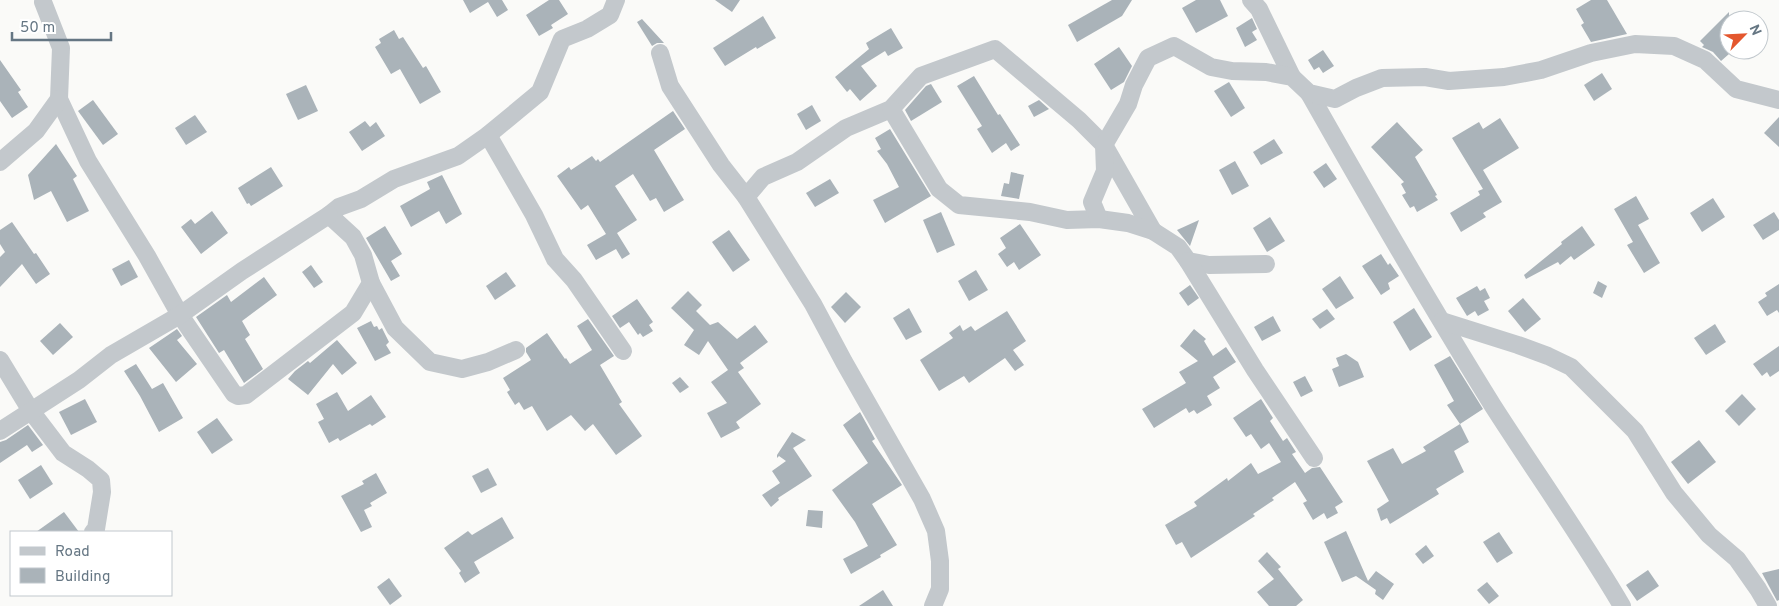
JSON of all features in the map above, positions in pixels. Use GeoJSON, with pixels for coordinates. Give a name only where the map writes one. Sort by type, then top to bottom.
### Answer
{"type":"FeatureCollection","features":[{"type":"Feature","properties":{"kind":"street"},"geometry":{"type":"LineString","coordinates":[[0,431],[79,380],[111,355],[180,315],[242,271],[339,207],[361,199],[394,179],[458,156],[540,92],[562,39],[587,29],[610,15],[616,0]]}},
{"type":"Feature","properties":{"kind":"street"},"geometry":{"type":"LineString","coordinates":[[1251,0],[1259,9],[1292,77],[1309,93],[1391,238],[1494,406],[1605,576],[1622,606]]}},
{"type":"Feature","properties":{"kind":"street"},"geometry":{"type":"LineString","coordinates":[[43,2],[61,48],[59,99],[88,161],[147,256],[180,315],[234,394],[238,396],[246,395],[353,313],[371,283]]}},
{"type":"Feature","properties":{"kind":"street"},"geometry":{"type":"LineString","coordinates":[[1309,93],[1335,99],[1382,78],[1425,77],[1449,81],[1504,77],[1541,70],[1591,53],[1636,44],[1674,46],[1705,60],[1736,89],[1779,100]]}},
{"type":"Feature","properties":{"kind":"street"},"geometry":{"type":"LineString","coordinates":[[1099,219],[1092,202],[1105,171],[1104,145],[1128,104],[1134,85],[1148,58],[1174,46],[1211,68],[1266,72],[1292,77]]}},
{"type":"Feature","properties":{"kind":"street"},"geometry":{"type":"LineString","coordinates":[[746,197],[763,177],[797,162],[846,128],[891,109],[921,76],[995,49],[1079,120],[1104,145],[1152,231]]}},
{"type":"Feature","properties":{"kind":"street"},"geometry":{"type":"LineString","coordinates":[[660,53],[670,86],[721,165],[746,197],[809,297],[922,499],[936,531],[940,561],[940,589],[933,606]]}},
{"type":"Feature","properties":{"kind":"street"},"geometry":{"type":"LineString","coordinates":[[0,162],[36,131],[59,99]]}},
{"type":"Feature","properties":{"kind":"street"},"geometry":{"type":"LineString","coordinates":[[891,109],[939,189],[959,205],[1030,212],[1067,220],[1099,219],[1128,223],[1152,231],[1178,247],[1255,370],[1314,458]]}},
{"type":"Feature","properties":{"kind":"street"},"geometry":{"type":"LineString","coordinates":[[488,134],[534,215],[555,259],[574,280],[623,351]]}},
{"type":"Feature","properties":{"kind":"street"},"geometry":{"type":"LineString","coordinates":[[329,215],[353,236],[363,255],[371,283],[395,328],[430,362],[462,369],[488,362],[516,350]]}},
{"type":"Feature","properties":{"kind":"street"},"geometry":{"type":"LineString","coordinates":[[1188,261],[1209,265],[1266,264]]}},
{"type":"Feature","properties":{"kind":"street"},"geometry":{"type":"LineString","coordinates":[[1442,321],[1548,356],[1571,367],[1635,432],[1674,493],[1708,534],[1737,559],[1768,606]]}},
{"type":"Feature","properties":{"kind":"street"},"geometry":{"type":"LineString","coordinates":[[0,360],[30,411],[62,453],[88,469],[100,480],[102,492],[96,529],[94,531]]}},
{"type":"Feature","properties":{"kind":"building"},"geometry":{"type":"Polygon","coordinates":[[[463,0],[502,0],[508,10],[497,17],[488,2],[470,13],[463,0]]]}},
{"type":"Feature","properties":{"kind":"building"},"geometry":{"type":"Polygon","coordinates":[[[549,0],[559,0],[568,14],[551,25],[553,28],[539,36],[526,15],[549,0]]]}},
{"type":"Feature","properties":{"kind":"building"},"geometry":{"type":"Polygon","coordinates":[[[715,0],[740,0],[732,12],[715,0]]]}},
{"type":"Feature","properties":{"kind":"building"},"geometry":{"type":"Polygon","coordinates":[[[1112,0],[1132,0],[1122,16],[1077,42],[1068,25],[1112,0]]]}},
{"type":"Feature","properties":{"kind":"building"},"geometry":{"type":"Polygon","coordinates":[[[1196,0],[1220,0],[1228,16],[1196,33],[1182,8],[1196,0]]]}},
{"type":"Feature","properties":{"kind":"building"},"geometry":{"type":"Polygon","coordinates":[[[1591,0],[1607,0],[1627,34],[1591,42],[1581,25],[1584,23],[1576,9],[1591,0]]]}},
{"type":"Feature","properties":{"kind":"building"},"geometry":{"type":"Polygon","coordinates":[[[763,16],[776,38],[757,49],[756,47],[725,66],[713,48],[763,16]]]}},
{"type":"Feature","properties":{"kind":"building"},"geometry":{"type":"Polygon","coordinates":[[[1252,18],[1257,29],[1252,32],[1257,40],[1245,47],[1236,28],[1252,18]]]}},
{"type":"Feature","properties":{"kind":"building"},"geometry":{"type":"Polygon","coordinates":[[[642,19],[664,43],[657,43],[652,46],[637,22],[642,19]]]}},
{"type":"Feature","properties":{"kind":"building"},"geometry":{"type":"Polygon","coordinates":[[[1719,22],[1719,59],[1713,52],[1702,47],[1704,45],[1700,41],[1719,22]]]}},
{"type":"Feature","properties":{"kind":"building"},"geometry":{"type":"Polygon","coordinates":[[[891,28],[903,48],[888,56],[885,51],[861,66],[877,86],[860,101],[850,89],[847,92],[835,77],[869,49],[866,43],[891,28]]]}},
{"type":"Feature","properties":{"kind":"building"},"geometry":{"type":"Polygon","coordinates":[[[394,30],[399,39],[403,37],[423,68],[426,66],[441,92],[420,104],[400,69],[391,74],[375,47],[381,43],[379,39],[394,30]]]}},
{"type":"Feature","properties":{"kind":"building"},"geometry":{"type":"Polygon","coordinates":[[[1119,47],[1132,66],[1124,82],[1111,90],[1094,64],[1119,47]]]}},
{"type":"Feature","properties":{"kind":"building"},"geometry":{"type":"Polygon","coordinates":[[[1323,50],[1334,66],[1323,73],[1319,67],[1314,70],[1308,60],[1323,50]]]}},
{"type":"Feature","properties":{"kind":"building"},"geometry":{"type":"Polygon","coordinates":[[[0,60],[21,90],[18,92],[28,107],[12,118],[0,101],[0,60]]]}},
{"type":"Feature","properties":{"kind":"building"},"geometry":{"type":"Polygon","coordinates":[[[1602,73],[1612,89],[1594,101],[1584,85],[1602,73]]]}},
{"type":"Feature","properties":{"kind":"building"},"geometry":{"type":"Polygon","coordinates":[[[974,76],[998,115],[1000,114],[1020,145],[1011,151],[1006,143],[992,153],[977,129],[982,126],[957,86],[974,76]]]}},
{"type":"Feature","properties":{"kind":"building"},"geometry":{"type":"Polygon","coordinates":[[[1229,82],[1245,108],[1231,117],[1214,91],[1229,82]]]}},
{"type":"Feature","properties":{"kind":"building"},"geometry":{"type":"Polygon","coordinates":[[[931,84],[942,102],[911,121],[905,110],[926,86],[931,84]]]}},
{"type":"Feature","properties":{"kind":"building"},"geometry":{"type":"Polygon","coordinates":[[[306,85],[318,111],[298,120],[286,94],[306,85]]]}},
{"type":"Feature","properties":{"kind":"building"},"geometry":{"type":"Polygon","coordinates":[[[93,100],[118,134],[103,145],[78,111],[93,100]]]}},
{"type":"Feature","properties":{"kind":"building"},"geometry":{"type":"Polygon","coordinates":[[[1039,100],[1049,109],[1034,117],[1028,106],[1039,100]]]}},
{"type":"Feature","properties":{"kind":"building"},"geometry":{"type":"Polygon","coordinates":[[[812,105],[821,121],[806,130],[797,114],[812,105]]]}},
{"type":"Feature","properties":{"kind":"building"},"geometry":{"type":"Polygon","coordinates":[[[673,111],[685,129],[654,150],[684,200],[664,212],[656,198],[650,201],[633,174],[615,186],[637,220],[617,233],[630,254],[622,259],[616,249],[596,260],[587,245],[606,234],[588,205],[581,210],[557,176],[569,167],[571,170],[592,156],[596,161],[598,159],[600,162],[673,111]]]}},
{"type":"Feature","properties":{"kind":"building"},"geometry":{"type":"Polygon","coordinates":[[[195,115],[207,132],[186,145],[175,128],[195,115]]]}},
{"type":"Feature","properties":{"kind":"building"},"geometry":{"type":"Polygon","coordinates":[[[1779,117],[1779,147],[1764,133],[1779,117]]]}},
{"type":"Feature","properties":{"kind":"building"},"geometry":{"type":"Polygon","coordinates":[[[1500,118],[1519,148],[1483,170],[1502,202],[1483,213],[1486,217],[1461,232],[1450,213],[1480,195],[1478,191],[1483,189],[1452,138],[1479,122],[1483,129],[1500,118]]]}},
{"type":"Feature","properties":{"kind":"building"},"geometry":{"type":"Polygon","coordinates":[[[365,121],[370,127],[376,122],[385,136],[362,151],[349,132],[365,121]]]}},
{"type":"Feature","properties":{"kind":"building"},"geometry":{"type":"Polygon","coordinates":[[[1397,122],[1423,150],[1415,157],[1437,195],[1435,196],[1438,200],[1417,212],[1414,206],[1410,208],[1402,195],[1406,193],[1401,184],[1404,182],[1371,147],[1397,122]]]}},
{"type":"Feature","properties":{"kind":"building"},"geometry":{"type":"Polygon","coordinates":[[[890,129],[931,196],[885,223],[873,200],[899,187],[887,164],[877,151],[881,149],[875,138],[890,129]]]}},
{"type":"Feature","properties":{"kind":"building"},"geometry":{"type":"Polygon","coordinates":[[[1274,139],[1283,153],[1261,165],[1253,152],[1274,139]]]}},
{"type":"Feature","properties":{"kind":"building"},"geometry":{"type":"Polygon","coordinates":[[[56,144],[77,176],[73,179],[89,211],[67,222],[51,191],[34,200],[28,175],[56,144]]]}},
{"type":"Feature","properties":{"kind":"building"},"geometry":{"type":"Polygon","coordinates":[[[1235,161],[1249,186],[1232,195],[1219,170],[1235,161]]]}},
{"type":"Feature","properties":{"kind":"building"},"geometry":{"type":"Polygon","coordinates":[[[1326,163],[1337,179],[1324,188],[1313,172],[1326,163]]]}},
{"type":"Feature","properties":{"kind":"building"},"geometry":{"type":"Polygon","coordinates":[[[271,167],[283,186],[251,206],[249,203],[247,204],[238,188],[271,167]]]}},
{"type":"Feature","properties":{"kind":"building"},"geometry":{"type":"Polygon","coordinates":[[[1011,172],[1024,175],[1019,199],[1001,196],[1004,183],[1009,184],[1011,172]]]}},
{"type":"Feature","properties":{"kind":"building"},"geometry":{"type":"Polygon","coordinates":[[[442,175],[462,214],[446,224],[439,211],[411,227],[400,206],[430,189],[427,182],[442,175]]]}},
{"type":"Feature","properties":{"kind":"building"},"geometry":{"type":"Polygon","coordinates":[[[830,179],[839,193],[815,207],[806,193],[830,179]]]}},
{"type":"Feature","properties":{"kind":"building"},"geometry":{"type":"Polygon","coordinates":[[[1636,196],[1649,219],[1638,225],[1660,263],[1644,273],[1627,245],[1633,242],[1614,209],[1636,196]]]}},
{"type":"Feature","properties":{"kind":"building"},"geometry":{"type":"Polygon","coordinates":[[[1713,198],[1725,217],[1702,232],[1690,213],[1713,198]]]}},
{"type":"Feature","properties":{"kind":"building"},"geometry":{"type":"Polygon","coordinates":[[[212,211],[228,233],[201,254],[181,227],[191,219],[195,224],[212,211]]]}},
{"type":"Feature","properties":{"kind":"building"},"geometry":{"type":"Polygon","coordinates":[[[941,212],[955,245],[937,253],[923,220],[941,212]]]}},
{"type":"Feature","properties":{"kind":"building"},"geometry":{"type":"Polygon","coordinates":[[[1774,212],[1779,220],[1779,230],[1763,240],[1753,225],[1774,212]]]}},
{"type":"Feature","properties":{"kind":"building"},"geometry":{"type":"Polygon","coordinates":[[[1270,217],[1285,241],[1267,252],[1253,228],[1270,217]]]}},
{"type":"Feature","properties":{"kind":"building"},"geometry":{"type":"Polygon","coordinates":[[[1199,220],[1190,246],[1177,230],[1199,220]]]}},
{"type":"Feature","properties":{"kind":"building"},"geometry":{"type":"Polygon","coordinates":[[[12,222],[50,274],[36,284],[22,264],[0,287],[0,257],[5,252],[0,244],[0,230],[12,222]]]}},
{"type":"Feature","properties":{"kind":"building"},"geometry":{"type":"Polygon","coordinates":[[[1020,224],[1041,255],[1019,270],[1014,262],[1007,267],[998,254],[1006,248],[1000,238],[1020,224]]]}},
{"type":"Feature","properties":{"kind":"building"},"geometry":{"type":"Polygon","coordinates":[[[385,226],[402,254],[391,261],[400,276],[391,281],[366,238],[385,226]]]}},
{"type":"Feature","properties":{"kind":"building"},"geometry":{"type":"Polygon","coordinates":[[[1582,226],[1595,245],[1574,260],[1571,256],[1560,265],[1558,262],[1526,279],[1524,275],[1582,226]]]}},
{"type":"Feature","properties":{"kind":"building"},"geometry":{"type":"Polygon","coordinates":[[[729,230],[750,260],[733,272],[712,242],[729,230]]]}},
{"type":"Feature","properties":{"kind":"building"},"geometry":{"type":"Polygon","coordinates":[[[1381,254],[1388,265],[1390,263],[1399,276],[1388,283],[1390,289],[1381,295],[1362,266],[1381,254]]]}},
{"type":"Feature","properties":{"kind":"building"},"geometry":{"type":"Polygon","coordinates":[[[129,260],[138,277],[121,286],[112,269],[129,260]]]}},
{"type":"Feature","properties":{"kind":"building"},"geometry":{"type":"Polygon","coordinates":[[[311,265],[323,282],[314,288],[302,272],[311,265]]]}},
{"type":"Feature","properties":{"kind":"building"},"geometry":{"type":"Polygon","coordinates":[[[976,270],[988,290],[969,301],[958,281],[976,270]]]}},
{"type":"Feature","properties":{"kind":"building"},"geometry":{"type":"Polygon","coordinates":[[[506,272],[516,286],[495,300],[486,286],[506,272]]]}},
{"type":"Feature","properties":{"kind":"building"},"geometry":{"type":"Polygon","coordinates":[[[1340,276],[1354,298],[1336,309],[1322,289],[1340,276]]]}},
{"type":"Feature","properties":{"kind":"building"},"geometry":{"type":"Polygon","coordinates":[[[264,277],[277,295],[242,321],[250,335],[245,339],[263,369],[244,383],[224,350],[219,353],[196,317],[227,295],[231,302],[264,277]]]}},
{"type":"Feature","properties":{"kind":"building"},"geometry":{"type":"Polygon","coordinates":[[[1598,281],[1607,286],[1602,298],[1593,293],[1598,281]]]}},
{"type":"Feature","properties":{"kind":"building"},"geometry":{"type":"Polygon","coordinates":[[[1779,284],[1779,313],[1777,310],[1767,316],[1758,302],[1767,296],[1765,293],[1779,284]]]}},
{"type":"Feature","properties":{"kind":"building"},"geometry":{"type":"Polygon","coordinates":[[[1190,285],[1199,298],[1188,306],[1179,293],[1190,285]]]}},
{"type":"Feature","properties":{"kind":"building"},"geometry":{"type":"Polygon","coordinates":[[[1477,286],[1480,291],[1485,288],[1490,298],[1484,301],[1489,310],[1478,316],[1475,311],[1467,316],[1456,298],[1477,286]]]}},
{"type":"Feature","properties":{"kind":"building"},"geometry":{"type":"Polygon","coordinates":[[[688,291],[702,305],[696,311],[710,325],[718,322],[737,339],[755,325],[768,342],[740,363],[744,368],[738,372],[761,404],[736,422],[740,428],[721,438],[707,413],[727,403],[711,382],[728,370],[708,341],[699,355],[684,345],[694,330],[671,308],[688,291]]]}},
{"type":"Feature","properties":{"kind":"building"},"geometry":{"type":"Polygon","coordinates":[[[846,292],[861,307],[845,323],[831,307],[846,292]]]}},
{"type":"Feature","properties":{"kind":"building"},"geometry":{"type":"Polygon","coordinates":[[[1523,298],[1541,319],[1525,332],[1508,311],[1523,298]]]}},
{"type":"Feature","properties":{"kind":"building"},"geometry":{"type":"Polygon","coordinates":[[[637,299],[653,322],[649,325],[653,331],[643,337],[640,333],[638,335],[629,322],[620,328],[612,316],[637,299]]]}},
{"type":"Feature","properties":{"kind":"building"},"geometry":{"type":"Polygon","coordinates":[[[909,308],[922,332],[906,340],[893,318],[909,308]]]}},
{"type":"Feature","properties":{"kind":"building"},"geometry":{"type":"Polygon","coordinates":[[[1414,308],[1432,337],[1410,351],[1393,322],[1414,308]]]}},
{"type":"Feature","properties":{"kind":"building"},"geometry":{"type":"Polygon","coordinates":[[[1327,309],[1335,319],[1320,329],[1312,319],[1327,309]]]}},
{"type":"Feature","properties":{"kind":"building"},"geometry":{"type":"Polygon","coordinates":[[[1007,311],[1026,341],[1013,350],[1024,365],[1015,371],[1005,358],[969,383],[964,376],[939,391],[920,360],[953,338],[949,333],[960,325],[963,331],[971,326],[975,331],[1007,311]]]}},
{"type":"Feature","properties":{"kind":"building"},"geometry":{"type":"Polygon","coordinates":[[[1273,316],[1281,331],[1262,341],[1254,327],[1273,316]]]}},
{"type":"Feature","properties":{"kind":"building"},"geometry":{"type":"Polygon","coordinates":[[[588,319],[614,356],[600,365],[622,402],[619,404],[642,436],[616,455],[593,424],[585,431],[571,415],[547,431],[532,406],[524,410],[519,402],[515,405],[507,392],[510,390],[503,378],[531,360],[526,352],[526,348],[547,333],[570,364],[592,350],[577,326],[588,319]]]}},
{"type":"Feature","properties":{"kind":"building"},"geometry":{"type":"Polygon","coordinates":[[[371,321],[374,327],[377,326],[379,330],[382,328],[389,342],[386,345],[391,353],[375,361],[357,328],[371,321]]]}},
{"type":"Feature","properties":{"kind":"building"},"geometry":{"type":"Polygon","coordinates":[[[60,323],[73,337],[53,355],[40,341],[60,323]]]}},
{"type":"Feature","properties":{"kind":"building"},"geometry":{"type":"Polygon","coordinates":[[[1715,324],[1726,342],[1706,355],[1694,338],[1715,324]]]}},
{"type":"Feature","properties":{"kind":"building"},"geometry":{"type":"Polygon","coordinates":[[[177,329],[182,336],[177,340],[197,364],[176,382],[149,348],[177,329]]]}},
{"type":"Feature","properties":{"kind":"building"},"geometry":{"type":"Polygon","coordinates":[[[1194,329],[1206,339],[1204,341],[1213,356],[1226,347],[1236,362],[1213,377],[1220,388],[1207,396],[1212,405],[1197,414],[1194,410],[1189,413],[1186,408],[1154,428],[1142,409],[1186,383],[1179,372],[1198,361],[1180,346],[1194,329]]]}},
{"type":"Feature","properties":{"kind":"building"},"geometry":{"type":"Polygon","coordinates":[[[337,340],[357,363],[342,375],[333,364],[308,395],[288,379],[295,371],[308,361],[310,363],[337,340]]]}},
{"type":"Feature","properties":{"kind":"building"},"geometry":{"type":"Polygon","coordinates":[[[1779,346],[1779,371],[1770,377],[1767,372],[1762,376],[1753,364],[1779,346]]]}},
{"type":"Feature","properties":{"kind":"building"},"geometry":{"type":"Polygon","coordinates":[[[1346,354],[1358,362],[1364,377],[1339,387],[1332,369],[1339,366],[1336,358],[1346,354]]]}},
{"type":"Feature","properties":{"kind":"building"},"geometry":{"type":"Polygon","coordinates":[[[1450,356],[1483,409],[1460,424],[1447,405],[1454,401],[1434,365],[1450,356]]]}},
{"type":"Feature","properties":{"kind":"building"},"geometry":{"type":"Polygon","coordinates":[[[136,364],[152,389],[163,383],[183,418],[159,432],[124,371],[136,364]]]}},
{"type":"Feature","properties":{"kind":"building"},"geometry":{"type":"Polygon","coordinates":[[[1305,376],[1313,391],[1301,397],[1293,382],[1305,376]]]}},
{"type":"Feature","properties":{"kind":"building"},"geometry":{"type":"Polygon","coordinates":[[[680,377],[689,387],[680,393],[672,383],[680,377]]]}},
{"type":"Feature","properties":{"kind":"building"},"geometry":{"type":"Polygon","coordinates":[[[337,392],[348,411],[371,395],[386,417],[372,426],[370,424],[340,441],[338,438],[329,443],[318,422],[324,419],[316,404],[337,392]]]}},
{"type":"Feature","properties":{"kind":"building"},"geometry":{"type":"Polygon","coordinates":[[[1742,394],[1756,409],[1739,426],[1725,411],[1742,394]]]}},
{"type":"Feature","properties":{"kind":"building"},"geometry":{"type":"Polygon","coordinates":[[[85,399],[97,422],[71,435],[59,412],[85,399]]]}},
{"type":"Feature","properties":{"kind":"building"},"geometry":{"type":"Polygon","coordinates":[[[1261,399],[1273,418],[1270,421],[1283,441],[1287,438],[1296,452],[1292,454],[1305,473],[1312,468],[1320,467],[1343,502],[1335,507],[1338,513],[1327,519],[1324,513],[1313,520],[1303,503],[1307,501],[1295,482],[1272,498],[1274,500],[1253,514],[1255,516],[1191,558],[1182,542],[1176,545],[1165,525],[1197,506],[1194,502],[1227,478],[1228,481],[1251,463],[1258,474],[1281,462],[1269,443],[1261,449],[1251,434],[1246,437],[1233,418],[1261,399]]]}},
{"type":"Feature","properties":{"kind":"building"},"geometry":{"type":"Polygon","coordinates":[[[860,412],[875,439],[872,441],[902,485],[872,504],[897,545],[880,555],[881,557],[851,574],[843,559],[868,546],[855,522],[832,490],[868,463],[843,425],[860,412]]]}},
{"type":"Feature","properties":{"kind":"building"},"geometry":{"type":"Polygon","coordinates":[[[217,418],[233,440],[212,454],[197,432],[217,418]]]}},
{"type":"Feature","properties":{"kind":"building"},"geometry":{"type":"Polygon","coordinates":[[[1460,424],[1469,442],[1454,451],[1464,472],[1436,489],[1439,494],[1390,524],[1387,518],[1381,521],[1377,509],[1389,501],[1367,461],[1393,448],[1402,464],[1426,451],[1423,447],[1460,424]]]}},
{"type":"Feature","properties":{"kind":"building"},"geometry":{"type":"Polygon","coordinates":[[[28,425],[43,445],[32,452],[27,445],[0,463],[0,442],[28,425]]]}},
{"type":"Feature","properties":{"kind":"building"},"geometry":{"type":"Polygon","coordinates":[[[792,432],[806,440],[793,448],[812,476],[778,498],[779,500],[771,507],[762,495],[780,483],[772,471],[786,461],[779,456],[777,458],[777,455],[792,432]]]}},
{"type":"Feature","properties":{"kind":"building"},"geometry":{"type":"Polygon","coordinates":[[[1699,440],[1716,462],[1688,484],[1671,462],[1699,440]]]}},
{"type":"Feature","properties":{"kind":"building"},"geometry":{"type":"Polygon","coordinates":[[[41,465],[53,484],[30,499],[18,480],[41,465]]]}},
{"type":"Feature","properties":{"kind":"building"},"geometry":{"type":"Polygon","coordinates":[[[488,468],[497,485],[481,493],[472,476],[488,468]]]}},
{"type":"Feature","properties":{"kind":"building"},"geometry":{"type":"Polygon","coordinates":[[[376,473],[387,493],[370,503],[372,506],[364,510],[372,527],[361,532],[341,496],[364,484],[362,481],[376,473]]]}},
{"type":"Feature","properties":{"kind":"building"},"geometry":{"type":"Polygon","coordinates":[[[808,510],[823,511],[822,528],[806,526],[808,510]]]}},
{"type":"Feature","properties":{"kind":"building"},"geometry":{"type":"Polygon","coordinates":[[[64,512],[78,531],[37,531],[64,512]]]}},
{"type":"Feature","properties":{"kind":"building"},"geometry":{"type":"Polygon","coordinates":[[[502,517],[514,538],[474,562],[480,573],[465,583],[459,573],[461,571],[444,548],[468,531],[472,535],[502,517]]]}},
{"type":"Feature","properties":{"kind":"building"},"geometry":{"type":"Polygon","coordinates":[[[1346,531],[1368,581],[1376,571],[1394,584],[1383,600],[1375,594],[1376,590],[1356,576],[1342,582],[1324,542],[1346,531]]]}},
{"type":"Feature","properties":{"kind":"building"},"geometry":{"type":"Polygon","coordinates":[[[1499,532],[1513,553],[1497,563],[1483,542],[1499,532]]]}},
{"type":"Feature","properties":{"kind":"building"},"geometry":{"type":"Polygon","coordinates":[[[1426,545],[1434,556],[1423,564],[1415,554],[1426,545]]]}},
{"type":"Feature","properties":{"kind":"building"},"geometry":{"type":"Polygon","coordinates":[[[1267,552],[1281,567],[1278,569],[1303,600],[1296,606],[1269,606],[1257,592],[1274,579],[1258,561],[1267,552]]]}},
{"type":"Feature","properties":{"kind":"building"},"geometry":{"type":"Polygon","coordinates":[[[1779,569],[1779,600],[1777,601],[1762,573],[1779,569]]]}},
{"type":"Feature","properties":{"kind":"building"},"geometry":{"type":"Polygon","coordinates":[[[1648,570],[1659,586],[1637,601],[1626,585],[1648,570]]]}},
{"type":"Feature","properties":{"kind":"building"},"geometry":{"type":"Polygon","coordinates":[[[389,578],[402,596],[390,605],[377,587],[389,578]]]}},
{"type":"Feature","properties":{"kind":"building"},"geometry":{"type":"Polygon","coordinates":[[[1487,582],[1499,596],[1489,604],[1477,590],[1487,582]]]}},
{"type":"Feature","properties":{"kind":"building"},"geometry":{"type":"Polygon","coordinates":[[[883,590],[893,606],[859,606],[883,590]]]}}]}
